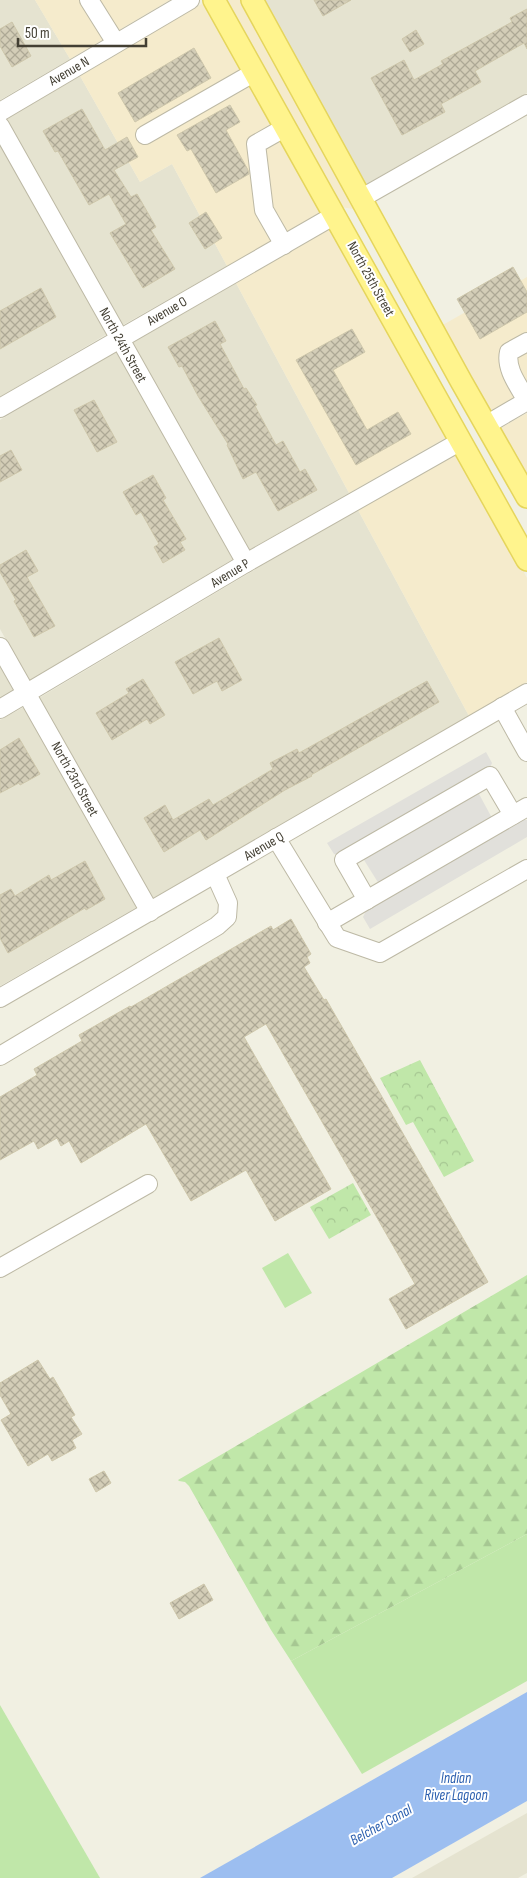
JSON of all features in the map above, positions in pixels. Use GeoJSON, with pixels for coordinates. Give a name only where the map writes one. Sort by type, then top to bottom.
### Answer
{"type":"FeatureCollection","features":[{"type":"Feature","properties":{"kind":"main road","name":"North 25th Street"},"geometry":{"type":"LineString","coordinates":[[214,0],[527,560]]}},
{"type":"Feature","properties":{"kind":"main road"},"geometry":{"type":"LineString","coordinates":[[252,0],[360,199],[527,497]]}},
{"type":"Feature","properties":{"kind":"main road"},"geometry":{"type":"LineString","coordinates":[[335,215],[352,219],[362,232],[438,366],[462,381]]}},
{"type":"Feature","properties":{"kind":"street"},"geometry":{"type":"LineString","coordinates":[[90,0],[116,43]]}},
{"type":"Feature","properties":{"kind":"street","name":"Avenue N"},"geometry":{"type":"LineString","coordinates":[[0,112],[190,0]]}},
{"type":"Feature","properties":{"kind":"street"},"geometry":{"type":"LineString","coordinates":[[145,135],[255,72]]}},
{"type":"Feature","properties":{"kind":"street"},"geometry":{"type":"LineString","coordinates":[[360,199],[527,104]]}},
{"type":"Feature","properties":{"kind":"street","name":"North 24th Street"},"geometry":{"type":"LineString","coordinates":[[0,126],[246,563]]}},
{"type":"Feature","properties":{"kind":"street"},"geometry":{"type":"LineString","coordinates":[[284,245],[264,210],[256,144],[286,127]]}},
{"type":"Feature","properties":{"kind":"street","name":"Avenue O"},"geometry":{"type":"LineString","coordinates":[[0,408],[335,215]]}},
{"type":"Feature","properties":{"kind":"street"},"geometry":{"type":"LineString","coordinates":[[486,425],[527,401],[509,369],[507,359],[509,352],[527,342]]}},
{"type":"Feature","properties":{"kind":"street","name":"Avenue P"},"geometry":{"type":"LineString","coordinates":[[0,709],[246,563],[461,440]]}},
{"type":"Feature","properties":{"kind":"street","name":"North 23rd Street"},"geometry":{"type":"LineString","coordinates":[[0,647],[150,912]]}},
{"type":"Feature","properties":{"kind":"street","name":"Avenue Q"},"geometry":{"type":"LineString","coordinates":[[0,998],[527,693]]}},
{"type":"Feature","properties":{"kind":"street"},"geometry":{"type":"LineString","coordinates":[[502,707],[527,752]]}},
{"type":"Feature","properties":{"kind":"street"},"geometry":{"type":"LineString","coordinates":[[327,923],[367,900],[520,811],[490,776],[344,860],[367,900]]}},
{"type":"Feature","properties":{"kind":"street"},"geometry":{"type":"LineString","coordinates":[[276,838],[337,938],[380,953],[527,869]]}},
{"type":"Feature","properties":{"kind":"street"},"geometry":{"type":"LineString","coordinates":[[0,1056],[217,926],[227,917],[228,903],[215,874]]}},
{"type":"Feature","properties":{"kind":"street"},"geometry":{"type":"LineString","coordinates":[[0,1268],[148,1184]]}},
{"type":"Feature","properties":{"kind":"shaded area"},"geometry":{"type":"Polygon","coordinates":[[[0,0],[35,0],[70,59],[0,100],[0,0]]]}},
{"type":"Feature","properties":{"kind":"shaded area"},"geometry":{"type":"Polygon","coordinates":[[[35,0],[170,0],[70,59],[35,0]]]}},
{"type":"Feature","properties":{"kind":"shaded area"},"geometry":{"type":"Polygon","coordinates":[[[224,0],[242,0],[358,212],[341,207],[224,0]]]}},
{"type":"Feature","properties":{"kind":"shaded area"},"geometry":{"type":"Polygon","coordinates":[[[262,0],[527,0],[527,93],[363,186],[262,0]]]}},
{"type":"Feature","properties":{"kind":"shaded area"},"geometry":{"type":"Polygon","coordinates":[[[205,2],[323,211],[227,266],[172,164],[140,182],[80,76],[205,2]]]}},
{"type":"Feature","properties":{"kind":"shaded area"},"geometry":{"type":"Polygon","coordinates":[[[80,76],[140,182],[172,164],[227,266],[123,325],[6,119],[80,76]]]}},
{"type":"Feature","properties":{"kind":"shaded area"},"geometry":{"type":"Polygon","coordinates":[[[0,144],[107,334],[0,397],[0,144]]]}},
{"type":"Feature","properties":{"kind":"shaded area"},"geometry":{"type":"Polygon","coordinates":[[[332,228],[449,436],[349,493],[236,283],[332,228]]]}},
{"type":"Feature","properties":{"kind":"shaded area"},"geometry":{"type":"Polygon","coordinates":[[[527,277],[527,390],[489,412],[472,382],[473,378],[468,375],[441,326],[527,277]]]}},
{"type":"Feature","properties":{"kind":"shaded area"},"geometry":{"type":"Polygon","coordinates":[[[236,283],[349,493],[249,550],[132,343],[236,283]]]}},
{"type":"Feature","properties":{"kind":"shaded area"},"geometry":{"type":"Polygon","coordinates":[[[117,351],[233,559],[29,681],[0,629],[0,420],[117,351]]]}},
{"type":"Feature","properties":{"kind":"shaded area"},"geometry":{"type":"Polygon","coordinates":[[[527,413],[527,479],[499,429],[527,413]]]}},
{"type":"Feature","properties":{"kind":"shaded area"},"geometry":{"type":"Polygon","coordinates":[[[458,453],[527,578],[527,682],[469,716],[358,510],[458,453]]]}},
{"type":"Feature","properties":{"kind":"shaded area"},"geometry":{"type":"Polygon","coordinates":[[[358,510],[469,716],[152,899],[39,698],[358,510]]]}},
{"type":"Feature","properties":{"kind":"shaded area"},"geometry":{"type":"Polygon","coordinates":[[[0,665],[14,689],[0,697],[0,665]]]}},
{"type":"Feature","properties":{"kind":"shaded area"},"geometry":{"type":"Polygon","coordinates":[[[24,707],[137,907],[0,986],[0,720],[24,707]]]}},
{"type":"Feature","properties":{"kind":"shaded area"},"geometry":{"type":"Polygon","coordinates":[[[486,752],[492,763],[479,794],[492,818],[527,820],[527,837],[370,929],[363,917],[379,884],[364,860],[334,854],[327,843],[486,752]]]}},
{"type":"Feature","properties":{"kind":"shaded area"},"geometry":{"type":"Polygon","coordinates":[[[527,1813],[527,1873],[518,1878],[412,1878],[527,1813]]]}},
{"type":"Feature","properties":{"kind":"green space"},"geometry":{"type":"Polygon","coordinates":[[[420,1060],[474,1161],[444,1177],[413,1122],[406,1125],[380,1078],[420,1060]]]}},
{"type":"Feature","properties":{"kind":"green space"},"geometry":{"type":"Polygon","coordinates":[[[353,1183],[371,1215],[329,1239],[310,1207],[353,1183]]]}},
{"type":"Feature","properties":{"kind":"green space"},"geometry":{"type":"Polygon","coordinates":[[[288,1253],[312,1293],[285,1308],[262,1268],[288,1253]]]}},
{"type":"Feature","properties":{"kind":"green space"},"geometry":{"type":"Polygon","coordinates":[[[527,1275],[527,1534],[291,1661],[271,1630],[189,1486],[185,1482],[178,1480],[527,1275]]]}},
{"type":"Feature","properties":{"kind":"green space"},"geometry":{"type":"Polygon","coordinates":[[[527,1534],[527,1681],[362,1774],[291,1661],[527,1534]]]}},
{"type":"Feature","properties":{"kind":"green space"},"geometry":{"type":"Polygon","coordinates":[[[0,1705],[100,1878],[0,1878],[0,1705]]]}},
{"type":"Feature","properties":{"kind":"water","name":"Indian River Lagoon"},"geometry":{"type":"Polygon","coordinates":[[[527,1692],[527,1801],[392,1878],[200,1878],[527,1692]]]}},
{"type":"Feature","properties":{"kind":"building"},"geometry":{"type":"Polygon","coordinates":[[[314,0],[351,0],[323,16],[314,0]]]}},
{"type":"Feature","properties":{"kind":"building"},"geometry":{"type":"Polygon","coordinates":[[[527,9],[527,49],[524,43],[475,71],[481,82],[441,104],[445,112],[402,135],[371,78],[404,60],[414,80],[443,64],[441,61],[512,22],[510,18],[527,9]]]}},
{"type":"Feature","properties":{"kind":"building"},"geometry":{"type":"Polygon","coordinates":[[[12,22],[31,56],[12,67],[0,46],[0,29],[12,22]]]}},
{"type":"Feature","properties":{"kind":"building"},"geometry":{"type":"Polygon","coordinates":[[[416,30],[424,44],[410,52],[402,39],[416,30]]]}},
{"type":"Feature","properties":{"kind":"building"},"geometry":{"type":"Polygon","coordinates":[[[194,48],[211,78],[135,122],[118,93],[194,48]]]}},
{"type":"Feature","properties":{"kind":"building"},"geometry":{"type":"Polygon","coordinates":[[[230,105],[240,122],[226,130],[249,174],[216,193],[191,149],[187,151],[177,135],[230,105]]]}},
{"type":"Feature","properties":{"kind":"building"},"geometry":{"type":"Polygon","coordinates":[[[82,109],[105,150],[127,137],[138,157],[114,170],[131,197],[137,194],[156,227],[151,230],[175,269],[143,288],[110,233],[126,224],[109,194],[89,205],[58,151],[55,152],[43,131],[82,109]]]}},
{"type":"Feature","properties":{"kind":"building"},"geometry":{"type":"Polygon","coordinates":[[[206,212],[222,238],[205,249],[189,223],[206,212]]]}},
{"type":"Feature","properties":{"kind":"building"},"geometry":{"type":"Polygon","coordinates":[[[513,267],[527,292],[527,312],[480,339],[457,299],[513,267]]]}},
{"type":"Feature","properties":{"kind":"building"},"geometry":{"type":"Polygon","coordinates":[[[41,288],[56,317],[0,349],[0,311],[41,288]]]}},
{"type":"Feature","properties":{"kind":"building"},"geometry":{"type":"Polygon","coordinates":[[[215,321],[226,341],[220,344],[244,389],[246,388],[257,405],[255,406],[276,445],[283,441],[300,472],[305,469],[317,490],[278,511],[256,472],[243,479],[228,444],[182,366],[179,367],[168,347],[215,321]]]}},
{"type":"Feature","properties":{"kind":"building"},"geometry":{"type":"Polygon","coordinates":[[[352,329],[365,352],[333,370],[367,430],[398,412],[411,434],[356,465],[296,360],[352,329]]]}},
{"type":"Feature","properties":{"kind":"building"},"geometry":{"type":"Polygon","coordinates":[[[94,400],[117,442],[97,452],[74,410],[94,400]]]}},
{"type":"Feature","properties":{"kind":"building"},"geometry":{"type":"Polygon","coordinates":[[[11,450],[22,470],[0,482],[0,456],[11,450]]]}},
{"type":"Feature","properties":{"kind":"building"},"geometry":{"type":"Polygon","coordinates":[[[153,475],[166,498],[163,500],[186,539],[180,542],[185,550],[163,563],[154,547],[159,544],[141,512],[136,515],[123,492],[153,475]]]}},
{"type":"Feature","properties":{"kind":"building"},"geometry":{"type":"Polygon","coordinates":[[[26,550],[38,571],[27,577],[55,626],[34,637],[0,572],[0,565],[26,550]]]}},
{"type":"Feature","properties":{"kind":"building"},"geometry":{"type":"Polygon","coordinates":[[[219,638],[242,680],[222,691],[217,681],[193,694],[175,662],[219,638]]]}},
{"type":"Feature","properties":{"kind":"building"},"geometry":{"type":"Polygon","coordinates":[[[143,679],[165,715],[150,724],[147,719],[112,740],[96,713],[129,693],[126,689],[143,679]]]}},
{"type":"Feature","properties":{"kind":"building"},"geometry":{"type":"Polygon","coordinates":[[[427,681],[439,702],[285,790],[206,840],[200,830],[164,852],[144,818],[165,805],[173,820],[209,799],[213,805],[273,769],[270,763],[297,749],[299,753],[427,681]]]}},
{"type":"Feature","properties":{"kind":"building"},"geometry":{"type":"Polygon","coordinates":[[[19,738],[40,774],[0,793],[0,750],[19,738]]]}},
{"type":"Feature","properties":{"kind":"building"},"geometry":{"type":"Polygon","coordinates":[[[85,861],[105,899],[86,910],[85,908],[8,953],[0,938],[0,895],[11,889],[15,896],[49,875],[51,880],[85,861]]]}},
{"type":"Feature","properties":{"kind":"building"},"geometry":{"type":"Polygon","coordinates":[[[291,919],[311,954],[307,957],[310,963],[304,967],[324,1000],[326,999],[488,1282],[406,1329],[389,1299],[415,1284],[266,1024],[244,1037],[331,1189],[275,1221],[246,1170],[191,1201],[146,1124],[81,1163],[69,1141],[61,1146],[57,1138],[38,1149],[34,1141],[0,1160],[0,1097],[37,1075],[34,1069],[82,1041],[79,1035],[271,926],[273,930],[291,919]]]}},
{"type":"Feature","properties":{"kind":"building"},"geometry":{"type":"Polygon","coordinates":[[[38,1360],[50,1379],[53,1377],[75,1415],[71,1417],[82,1434],[72,1440],[76,1448],[52,1461],[48,1454],[28,1466],[1,1420],[11,1414],[0,1395],[0,1383],[38,1360]]]}},
{"type":"Feature","properties":{"kind":"building"},"geometry":{"type":"Polygon","coordinates":[[[104,1471],[111,1483],[96,1492],[89,1479],[104,1471]]]}},
{"type":"Feature","properties":{"kind":"building"},"geometry":{"type":"Polygon","coordinates":[[[204,1584],[213,1600],[179,1619],[170,1603],[204,1584]]]}},
{"type":"Feature","properties":{"kind":"water label","name":"Belcher Canal"},"geometry":{"type":"Point","coordinates":[381,1825]}}]}
